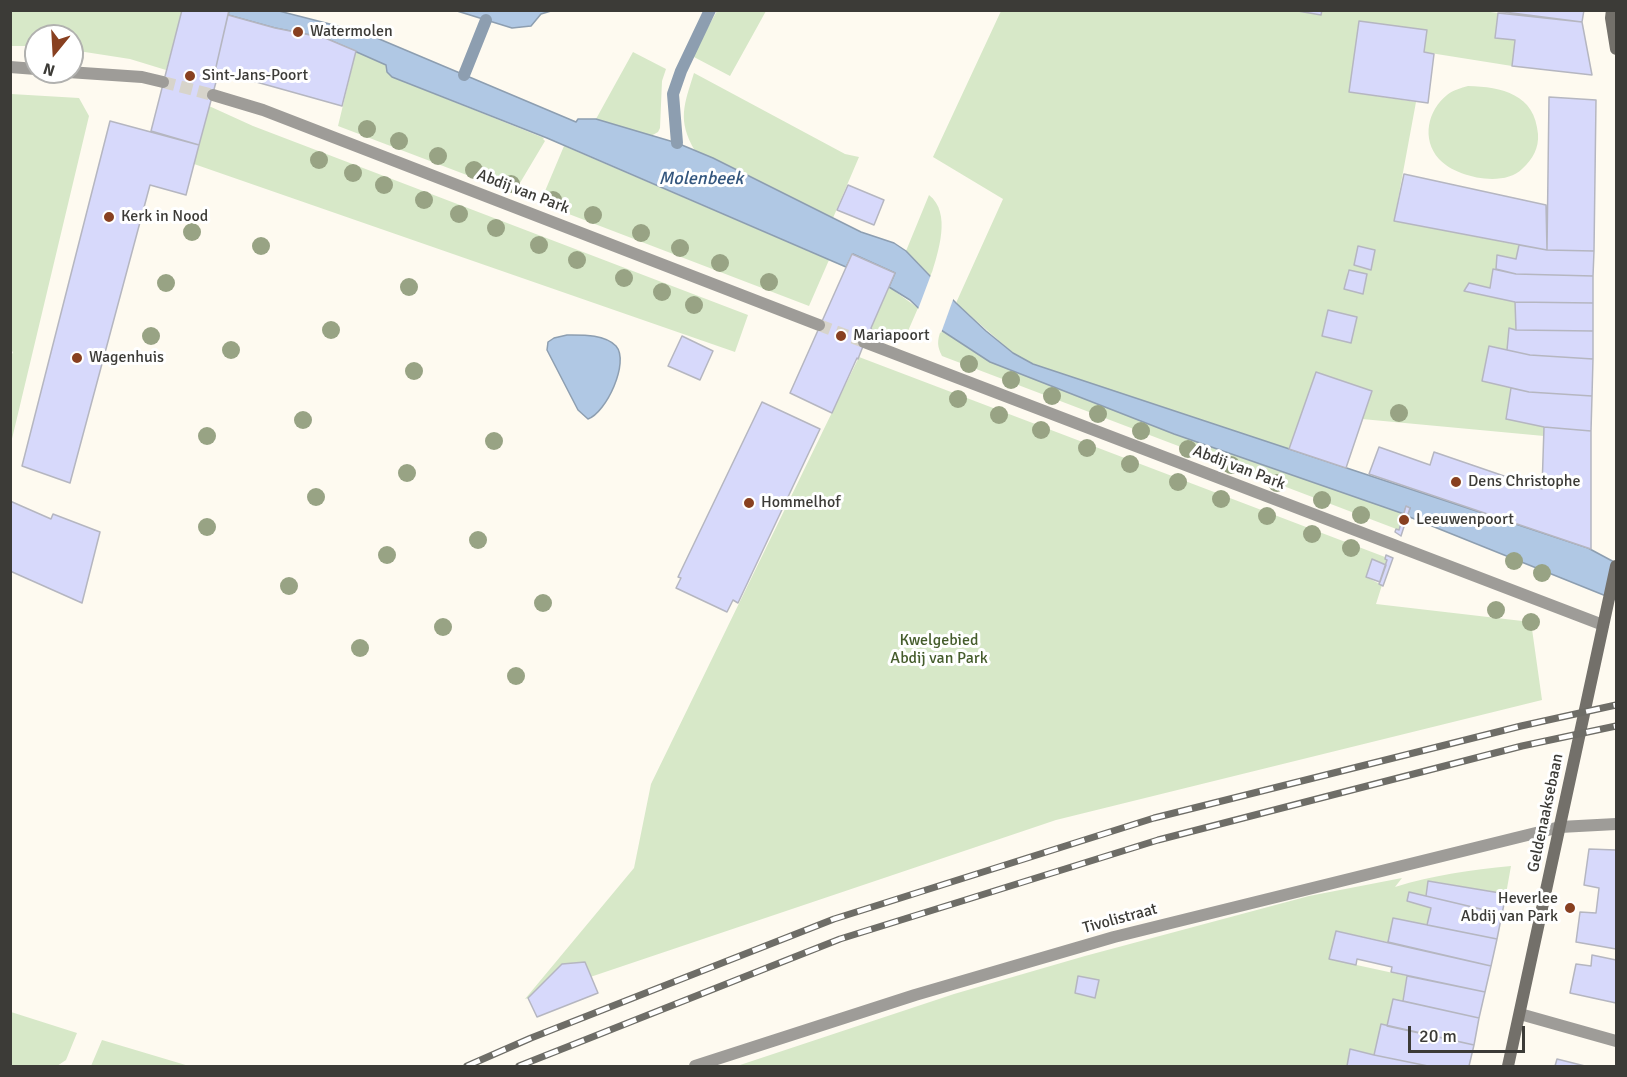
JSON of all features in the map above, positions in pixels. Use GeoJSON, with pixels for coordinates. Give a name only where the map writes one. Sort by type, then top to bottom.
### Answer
{"type":"FeatureCollection","features":[{"type":"Feature","properties":{"kind":"street"},"geometry":{"type":"LineString","coordinates":[[1612,10],[1611,18],[1617,49]]}},
{"type":"Feature","properties":{"kind":"street"},"geometry":{"type":"LineString","coordinates":[[84,73],[142,77],[163,82]]}},
{"type":"Feature","properties":{"kind":"street","name":"Abdij van Park"},"geometry":{"type":"LineString","coordinates":[[213,95],[273,114],[819,325]]}},
{"type":"Feature","properties":{"kind":"street","name":"Abdij van Park"},"geometry":{"type":"LineString","coordinates":[[864,342],[1603,625]]}},
{"type":"Feature","properties":{"kind":"street","name":"Geldenaaksebaan"},"geometry":{"type":"LineString","coordinates":[[1508,1066],[1617,566]]}},
{"type":"Feature","properties":{"kind":"street","name":"Tivolistraat"},"geometry":{"type":"LineString","coordinates":[[695,1066],[915,995],[1114,937],[1560,827],[1617,824]]}},
{"type":"Feature","properties":{"kind":"street"},"geometry":{"type":"LineString","coordinates":[[1520,1014],[1617,1041]]}},
{"type":"Feature","properties":{"kind":"green space"},"geometry":{"type":"Polygon","coordinates":[[[11,10],[182,11],[166,70],[130,59],[84,52],[84,24],[24,24],[24,46],[11,46],[11,10]]]}},
{"type":"Feature","properties":{"kind":"green space"},"geometry":{"type":"Polygon","coordinates":[[[1292,10],[1321,15],[1322,10],[1475,10],[1498,13],[1495,37],[1515,40],[1512,66],[1424,52],[1426,30],[1359,21],[1349,92],[1416,102],[1394,221],[1519,245],[1516,259],[1497,256],[1496,269],[1493,269],[1490,288],[1469,283],[1465,291],[1515,302],[1516,330],[1509,328],[1507,350],[1489,346],[1482,381],[1511,388],[1507,419],[1544,427],[1544,436],[1362,419],[1316,373],[1289,449],[1033,364],[1013,353],[956,303],[1003,199],[933,157],[1001,11],[1292,10]],[[1358,246],[1354,265],[1371,269],[1375,250],[1358,246]],[[1348,270],[1345,289],[1363,293],[1367,274],[1348,270]]]}},
{"type":"Feature","properties":{"kind":"green space"},"geometry":{"type":"Polygon","coordinates":[[[717,11],[766,11],[730,76],[692,56],[717,11]]]}},
{"type":"Feature","properties":{"kind":"green space"},"geometry":{"type":"Polygon","coordinates":[[[356,51],[386,65],[392,77],[544,138],[545,141],[514,193],[338,126],[356,51]]]}},
{"type":"Feature","properties":{"kind":"green space"},"geometry":{"type":"Polygon","coordinates":[[[633,52],[666,69],[662,81],[660,128],[651,136],[596,119],[633,52]]]}},
{"type":"Feature","properties":{"kind":"green space"},"geometry":{"type":"Polygon","coordinates":[[[694,73],[845,154],[859,157],[833,218],[695,151],[689,140],[684,121],[687,94],[694,73]]]}},
{"type":"Feature","properties":{"kind":"green space"},"geometry":{"type":"Polygon","coordinates":[[[1468,86],[1493,88],[1515,95],[1531,110],[1536,120],[1538,134],[1536,149],[1529,161],[1514,175],[1492,179],[1467,175],[1446,165],[1433,151],[1429,125],[1435,109],[1449,93],[1468,86]]]}},
{"type":"Feature","properties":{"kind":"green space"},"geometry":{"type":"Polygon","coordinates":[[[11,94],[79,98],[89,116],[11,443],[10,358],[13,352],[10,350],[11,94]]]}},
{"type":"Feature","properties":{"kind":"green space"},"geometry":{"type":"Polygon","coordinates":[[[209,106],[253,126],[748,315],[735,352],[194,164],[209,106]]]}},
{"type":"Feature","properties":{"kind":"green space"},"geometry":{"type":"Polygon","coordinates":[[[564,146],[829,260],[809,306],[540,203],[564,146]]]}},
{"type":"Feature","properties":{"kind":"green space"},"geometry":{"type":"Polygon","coordinates":[[[929,195],[936,203],[942,222],[940,245],[931,276],[906,251],[929,195]]]}},
{"type":"Feature","properties":{"kind":"green space"},"geometry":{"type":"Polygon","coordinates":[[[889,287],[918,308],[908,331],[898,340],[871,328],[889,287]]]}},
{"type":"Feature","properties":{"kind":"green space"},"geometry":{"type":"Polygon","coordinates":[[[941,330],[990,362],[1404,514],[1399,530],[942,356],[938,343],[941,330]]]}},
{"type":"Feature","properties":{"kind":"green space","name":"Kwelgebied Abdij van Park"},"geometry":{"type":"Polygon","coordinates":[[[859,357],[1385,557],[1386,565],[1372,560],[1366,577],[1382,585],[1376,604],[1531,622],[1542,700],[1056,820],[525,999],[634,868],[651,784],[859,357]]]}},
{"type":"Feature","properties":{"kind":"green space"},"geometry":{"type":"Polygon","coordinates":[[[1511,866],[1506,894],[1429,881],[1426,896],[1409,892],[1408,901],[1431,908],[1427,925],[1394,918],[1388,942],[1336,931],[1329,959],[1407,976],[1403,1001],[1393,1000],[1387,1026],[1374,1055],[1350,1049],[1347,1066],[737,1066],[954,994],[1309,896],[1402,878],[1395,887],[1424,879],[1511,866]]]}},
{"type":"Feature","properties":{"kind":"green space"},"geometry":{"type":"Polygon","coordinates":[[[11,1012],[77,1033],[66,1060],[57,1066],[11,1066],[11,1012]]]}},
{"type":"Feature","properties":{"kind":"green space"},"geometry":{"type":"Polygon","coordinates":[[[102,1040],[189,1066],[91,1066],[102,1040]]]}},
{"type":"Feature","properties":{"kind":"water","name":"Molenbeek"},"geometry":{"type":"Polygon","coordinates":[[[229,11],[279,11],[365,33],[576,122],[578,119],[596,119],[677,143],[713,158],[861,232],[894,243],[906,251],[986,331],[1013,353],[1033,364],[1588,548],[1616,563],[1616,600],[1407,516],[1410,508],[1406,507],[1404,514],[1174,434],[990,362],[941,330],[910,300],[889,287],[895,273],[853,254],[846,267],[547,138],[392,77],[387,72],[386,65],[325,38],[275,28],[228,15],[229,11]]]}},
{"type":"Feature","properties":{"kind":"water"},"geometry":{"type":"Polygon","coordinates":[[[457,11],[551,11],[541,14],[531,26],[512,28],[457,11]]]}},
{"type":"Feature","properties":{"kind":"water"},"geometry":{"type":"Polygon","coordinates":[[[567,335],[605,339],[616,346],[620,353],[618,375],[614,386],[602,407],[588,419],[578,410],[547,350],[548,342],[567,335]]]}},
{"type":"Feature","properties":{"kind":"pier"},"geometry":{"type":"Polygon","coordinates":[[[932,272],[954,297],[941,333],[917,312],[932,272]]]}},
{"type":"Feature","properties":{"kind":"building","name":"Sint-Jans-Poort"},"geometry":{"type":"Polygon","coordinates":[[[182,10],[229,10],[216,67],[216,82],[199,145],[151,131],[182,10]]]}},
{"type":"Feature","properties":{"kind":"building"},"geometry":{"type":"Polygon","coordinates":[[[1292,10],[1322,10],[1321,15],[1292,10]]]}},
{"type":"Feature","properties":{"kind":"building"},"geometry":{"type":"Polygon","coordinates":[[[1489,10],[1584,10],[1582,22],[1489,10]]]}},
{"type":"Feature","properties":{"kind":"building"},"geometry":{"type":"Polygon","coordinates":[[[1498,13],[1582,22],[1592,75],[1512,66],[1515,40],[1495,38],[1498,13]]]}},
{"type":"Feature","properties":{"kind":"building"},"geometry":{"type":"Polygon","coordinates":[[[228,15],[275,28],[325,38],[356,51],[342,106],[217,71],[228,15]]]}},
{"type":"Feature","properties":{"kind":"building"},"geometry":{"type":"Polygon","coordinates":[[[1359,21],[1427,30],[1424,52],[1434,54],[1428,103],[1349,92],[1359,21]]]}},
{"type":"Feature","properties":{"kind":"building"},"geometry":{"type":"Polygon","coordinates":[[[1549,97],[1596,100],[1594,251],[1547,250],[1549,97]]]}},
{"type":"Feature","properties":{"kind":"building","name":"Wagenhuis"},"geometry":{"type":"Polygon","coordinates":[[[110,121],[199,145],[186,195],[150,185],[70,483],[22,466],[110,121]]]}},
{"type":"Feature","properties":{"kind":"building"},"geometry":{"type":"Polygon","coordinates":[[[1404,174],[1546,205],[1547,250],[1394,221],[1404,174]]]}},
{"type":"Feature","properties":{"kind":"building"},"geometry":{"type":"Polygon","coordinates":[[[848,185],[884,200],[874,225],[837,210],[848,185]]]}},
{"type":"Feature","properties":{"kind":"building"},"geometry":{"type":"Polygon","coordinates":[[[1519,245],[1547,250],[1594,251],[1593,276],[1516,274],[1496,269],[1497,255],[1516,259],[1519,245]]]}},
{"type":"Feature","properties":{"kind":"building"},"geometry":{"type":"Polygon","coordinates":[[[1358,246],[1375,250],[1371,270],[1354,265],[1358,246]]]}},
{"type":"Feature","properties":{"kind":"building","name":"Mariapoort"},"geometry":{"type":"Polygon","coordinates":[[[852,254],[895,273],[872,330],[869,331],[832,413],[790,393],[852,254]]]}},
{"type":"Feature","properties":{"kind":"building"},"geometry":{"type":"Polygon","coordinates":[[[1493,269],[1516,274],[1593,276],[1593,303],[1515,302],[1464,291],[1469,283],[1490,288],[1493,269]]]}},
{"type":"Feature","properties":{"kind":"building"},"geometry":{"type":"Polygon","coordinates":[[[1349,270],[1367,274],[1363,294],[1344,289],[1349,270]]]}},
{"type":"Feature","properties":{"kind":"building"},"geometry":{"type":"Polygon","coordinates":[[[1515,302],[1593,303],[1593,331],[1516,330],[1515,302]]]}},
{"type":"Feature","properties":{"kind":"building"},"geometry":{"type":"Polygon","coordinates":[[[1328,310],[1357,317],[1351,343],[1322,336],[1328,310]]]}},
{"type":"Feature","properties":{"kind":"building"},"geometry":{"type":"Polygon","coordinates":[[[1509,328],[1593,331],[1593,359],[1530,355],[1507,350],[1509,328]]]}},
{"type":"Feature","properties":{"kind":"building"},"geometry":{"type":"Polygon","coordinates":[[[682,336],[713,351],[700,380],[668,366],[682,336]]]}},
{"type":"Feature","properties":{"kind":"building"},"geometry":{"type":"Polygon","coordinates":[[[1489,346],[1530,355],[1593,359],[1592,396],[1529,392],[1482,381],[1489,346]]]}},
{"type":"Feature","properties":{"kind":"building"},"geometry":{"type":"Polygon","coordinates":[[[1316,372],[1372,391],[1346,468],[1289,449],[1316,372]]]}},
{"type":"Feature","properties":{"kind":"building"},"geometry":{"type":"Polygon","coordinates":[[[1511,388],[1529,392],[1592,396],[1591,431],[1544,427],[1506,419],[1511,388]]]}},
{"type":"Feature","properties":{"kind":"building","name":"Hommelhof"},"geometry":{"type":"Polygon","coordinates":[[[762,402],[820,429],[738,603],[733,600],[727,612],[676,588],[681,578],[678,577],[762,402]]]}},
{"type":"Feature","properties":{"kind":"building","name":"Dens Christophe"},"geometry":{"type":"Polygon","coordinates":[[[1544,427],[1591,431],[1591,549],[1369,474],[1379,447],[1430,465],[1434,452],[1542,489],[1544,427]]]}},
{"type":"Feature","properties":{"kind":"building"},"geometry":{"type":"Polygon","coordinates":[[[10,501],[51,519],[53,514],[100,532],[82,603],[10,571],[10,501]]]}},
{"type":"Feature","properties":{"kind":"building","name":"Leeuwenpoort"},"geometry":{"type":"Polygon","coordinates":[[[1406,506],[1410,508],[1401,536],[1395,532],[1396,529],[1399,530],[1406,506]]]}},
{"type":"Feature","properties":{"kind":"building","name":"Leeuwenpoort"},"geometry":{"type":"Polygon","coordinates":[[[1386,555],[1393,558],[1383,586],[1379,584],[1387,560],[1386,555]]]}},
{"type":"Feature","properties":{"kind":"building"},"geometry":{"type":"Polygon","coordinates":[[[1372,559],[1386,565],[1380,582],[1366,577],[1372,559]]]}},
{"type":"Feature","properties":{"kind":"building"},"geometry":{"type":"Polygon","coordinates":[[[1589,849],[1616,850],[1616,949],[1576,942],[1580,912],[1596,913],[1599,888],[1584,885],[1589,849]]]}},
{"type":"Feature","properties":{"kind":"building"},"geometry":{"type":"Polygon","coordinates":[[[1428,881],[1506,894],[1502,914],[1426,896],[1428,881]]]}},
{"type":"Feature","properties":{"kind":"building"},"geometry":{"type":"Polygon","coordinates":[[[1409,892],[1502,914],[1497,939],[1427,925],[1431,908],[1407,901],[1409,892]]]}},
{"type":"Feature","properties":{"kind":"building"},"geometry":{"type":"Polygon","coordinates":[[[1393,918],[1497,939],[1491,966],[1388,942],[1393,918]]]}},
{"type":"Feature","properties":{"kind":"building"},"geometry":{"type":"Polygon","coordinates":[[[1336,931],[1491,966],[1485,992],[1391,972],[1392,967],[1357,959],[1356,965],[1329,959],[1336,931]]]}},
{"type":"Feature","properties":{"kind":"building"},"geometry":{"type":"Polygon","coordinates":[[[1592,955],[1616,960],[1616,1003],[1570,993],[1576,964],[1591,966],[1592,955]]]}},
{"type":"Feature","properties":{"kind":"building"},"geometry":{"type":"Polygon","coordinates":[[[585,962],[598,993],[537,1017],[528,998],[562,964],[585,962]]]}},
{"type":"Feature","properties":{"kind":"building"},"geometry":{"type":"Polygon","coordinates":[[[1078,976],[1099,980],[1095,998],[1075,993],[1078,976]]]}},
{"type":"Feature","properties":{"kind":"building"},"geometry":{"type":"Polygon","coordinates":[[[1407,976],[1485,992],[1479,1018],[1403,1001],[1407,976]]]}},
{"type":"Feature","properties":{"kind":"building"},"geometry":{"type":"Polygon","coordinates":[[[1393,999],[1479,1018],[1474,1045],[1387,1026],[1393,999]]]}},
{"type":"Feature","properties":{"kind":"building"},"geometry":{"type":"Polygon","coordinates":[[[1381,1024],[1474,1045],[1469,1066],[1428,1066],[1374,1055],[1381,1024]]]}},
{"type":"Feature","properties":{"kind":"building"},"geometry":{"type":"Polygon","coordinates":[[[1350,1049],[1374,1055],[1428,1066],[1347,1066],[1350,1049]]]}},
{"type":"Feature","properties":{"kind":"building"},"geometry":{"type":"Polygon","coordinates":[[[1557,1059],[1585,1066],[1555,1066],[1557,1059]]]}},
{"type":"Feature","properties":{"kind":"waterway"},"geometry":{"type":"LineString","coordinates":[[677,143],[673,94],[681,71],[710,10]]}},
{"type":"Feature","properties":{"kind":"waterway"},"geometry":{"type":"LineString","coordinates":[[464,75],[486,20]]}},
{"type":"Feature","properties":{"kind":"tunnel"},"geometry":{"type":"LineString","coordinates":[[163,82],[213,95]]}},
{"type":"Feature","properties":{"kind":"tunnel"},"geometry":{"type":"LineString","coordinates":[[819,325],[864,342]]}},
{"type":"Feature","properties":{"kind":"railway"},"geometry":{"type":"LineString","coordinates":[[467,1066],[531,1038],[834,919],[1154,818],[1521,726],[1616,705]]}},
{"type":"Feature","properties":{"kind":"railway"},"geometry":{"type":"LineString","coordinates":[[519,1066],[840,939],[1158,840],[1522,746],[1616,726]]}},
{"type":"Feature","properties":{"kind":"place","name":"Watermolen"},"geometry":{"type":"Point","coordinates":[298,32]}},
{"type":"Feature","properties":{"kind":"place","name":"Sint-Jans-Poort"},"geometry":{"type":"Point","coordinates":[190,76]}},
{"type":"Feature","properties":{"kind":"place","name":"Kerk in Nood"},"geometry":{"type":"Point","coordinates":[109,217]}},
{"type":"Feature","properties":{"kind":"place","name":"Mariapoort"},"geometry":{"type":"Point","coordinates":[841,336]}},
{"type":"Feature","properties":{"kind":"place","name":"Wagenhuis"},"geometry":{"type":"Point","coordinates":[77,358]}},
{"type":"Feature","properties":{"kind":"place","name":"Dens Christophe"},"geometry":{"type":"Point","coordinates":[1456,482]}},
{"type":"Feature","properties":{"kind":"place","name":"Hommelhof"},"geometry":{"type":"Point","coordinates":[749,503]}},
{"type":"Feature","properties":{"kind":"place","name":"Leeuwenpoort"},"geometry":{"type":"Point","coordinates":[1404,520]}},
{"type":"Feature","properties":{"kind":"place","name":"Heverlee Abdij van Park"},"geometry":{"type":"Point","coordinates":[1570,908]}}]}
